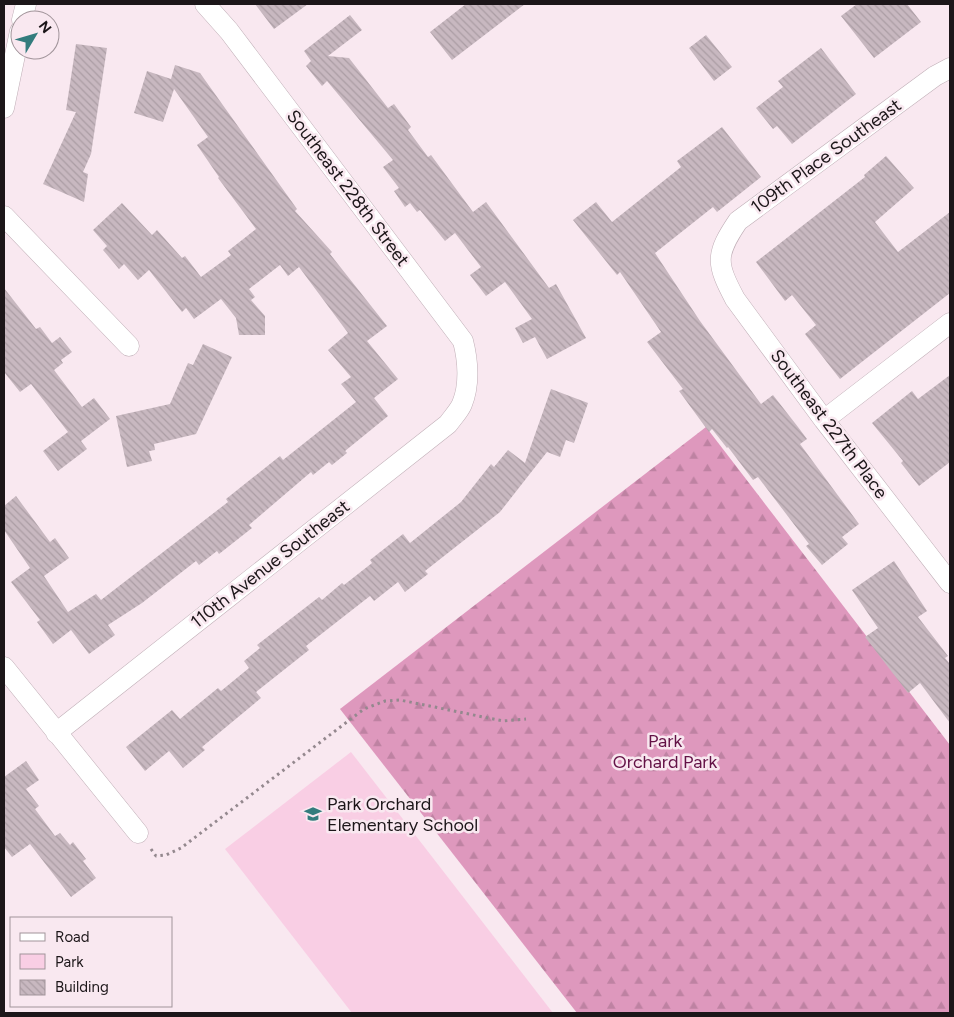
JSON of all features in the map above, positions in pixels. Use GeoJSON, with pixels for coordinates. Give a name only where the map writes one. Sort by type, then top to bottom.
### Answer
{"type":"FeatureCollection","features":[{"type":"Feature","properties":{"kind":"street","name":"Southeast 228th Street"},"geometry":{"type":"LineString","coordinates":[[205,4],[229,31],[462,341],[466,356],[467,382]]}},
{"type":"Feature","properties":{"kind":"street"},"geometry":{"type":"LineString","coordinates":[[4,108],[14,60]]}},
{"type":"Feature","properties":{"kind":"street","name":"109th Place Southeast"},"geometry":{"type":"LineString","coordinates":[[719,259],[725,240],[738,221],[935,76],[950,68]]}},
{"type":"Feature","properties":{"kind":"street"},"geometry":{"type":"LineString","coordinates":[[4,216],[129,346]]}},
{"type":"Feature","properties":{"kind":"street","name":"Southeast 227th Place"},"geometry":{"type":"LineString","coordinates":[[719,259],[724,278],[735,299],[824,420],[950,583]]}},
{"type":"Feature","properties":{"kind":"street"},"geometry":{"type":"LineString","coordinates":[[824,420],[950,323]]}},
{"type":"Feature","properties":{"kind":"street","name":"110th Avenue Southeast"},"geometry":{"type":"LineString","coordinates":[[56,732],[448,424],[462,404],[467,382]]}},
{"type":"Feature","properties":{"kind":"street"},"geometry":{"type":"LineString","coordinates":[[4,666],[138,834]]}},
{"type":"Feature","properties":{"kind":"path"},"geometry":{"type":"LineString","coordinates":[[138,834],[156,856],[166,855],[182,848],[364,709],[385,701],[400,700],[503,721],[526,719]]}},
{"type":"Feature","properties":{"kind":"green space","name":"Park Orchard Park"},"geometry":{"type":"Polygon","coordinates":[[[706,427],[950,745],[950,1013],[577,1013],[340,709],[706,427]]]}},
{"type":"Feature","properties":{"kind":"green space"},"geometry":{"type":"Polygon","coordinates":[[[351,752],[553,1013],[352,1013],[225,849],[351,752]]]}},
{"type":"Feature","properties":{"kind":"building"},"geometry":{"type":"Polygon","coordinates":[[[255,4],[308,4],[274,29],[255,4]]]}},
{"type":"Feature","properties":{"kind":"building"},"geometry":{"type":"Polygon","coordinates":[[[466,4],[525,4],[452,60],[430,32],[466,4]]]}},
{"type":"Feature","properties":{"kind":"building"},"geometry":{"type":"Polygon","coordinates":[[[857,4],[907,4],[921,22],[874,58],[841,16],[857,4]]]}},
{"type":"Feature","properties":{"kind":"building"},"geometry":{"type":"Polygon","coordinates":[[[350,15],[362,30],[328,56],[349,58],[388,108],[394,104],[411,127],[408,130],[428,157],[431,155],[473,212],[486,202],[549,288],[556,284],[586,338],[547,359],[535,337],[523,343],[515,328],[532,319],[505,282],[486,296],[470,275],[481,267],[455,233],[445,241],[420,210],[417,212],[410,203],[405,207],[394,191],[399,188],[383,167],[393,160],[327,81],[322,86],[306,66],[311,61],[304,51],[350,15]]]}},
{"type":"Feature","properties":{"kind":"building"},"geometry":{"type":"Polygon","coordinates":[[[706,35],[732,67],[714,81],[689,48],[706,35]]]}},
{"type":"Feature","properties":{"kind":"building"},"geometry":{"type":"Polygon","coordinates":[[[76,44],[107,48],[91,154],[83,172],[88,174],[84,202],[43,184],[76,112],[66,110],[76,44]]]}},
{"type":"Feature","properties":{"kind":"building"},"geometry":{"type":"Polygon","coordinates":[[[821,48],[856,94],[792,144],[777,126],[773,129],[756,108],[783,87],[778,81],[821,48]]]}},
{"type":"Feature","properties":{"kind":"building"},"geometry":{"type":"Polygon","coordinates":[[[175,65],[200,73],[297,209],[295,211],[332,252],[330,254],[387,326],[367,341],[398,379],[374,398],[388,416],[345,451],[347,453],[332,465],[329,462],[313,475],[311,472],[249,525],[252,528],[219,554],[217,551],[199,565],[196,561],[142,603],[108,625],[115,635],[89,654],[71,630],[53,644],[37,622],[40,620],[11,582],[30,568],[4,530],[4,506],[16,496],[50,542],[55,538],[69,558],[44,576],[68,612],[96,594],[101,600],[228,502],[226,499],[280,456],[283,460],[356,402],[341,384],[351,377],[328,350],[348,333],[299,267],[288,276],[280,265],[249,289],[255,297],[251,300],[265,316],[265,335],[239,335],[236,318],[221,299],[194,319],[186,308],[182,312],[149,270],[138,280],[124,264],[119,269],[103,250],[107,246],[93,230],[122,203],[152,235],[157,230],[182,258],[185,256],[201,277],[231,255],[228,251],[256,229],[218,178],[197,145],[208,137],[174,89],[163,122],[134,113],[147,71],[171,79],[175,65]]]}},
{"type":"Feature","properties":{"kind":"building"},"geometry":{"type":"Polygon","coordinates":[[[722,127],[761,177],[717,212],[713,207],[655,253],[700,321],[761,404],[773,395],[798,427],[807,439],[800,444],[859,524],[842,537],[848,544],[822,565],[806,546],[809,544],[758,477],[753,480],[712,429],[709,432],[679,391],[683,389],[647,342],[661,332],[620,272],[617,275],[573,220],[596,202],[612,222],[681,167],[677,161],[722,127]]]}},
{"type":"Feature","properties":{"kind":"building"},"geometry":{"type":"Polygon","coordinates":[[[886,156],[914,188],[875,222],[898,252],[950,212],[950,293],[840,379],[805,334],[816,325],[792,295],[785,301],[756,262],[865,177],[864,175],[886,156]]]}},
{"type":"Feature","properties":{"kind":"building"},"geometry":{"type":"Polygon","coordinates":[[[4,288],[36,329],[40,327],[52,343],[60,337],[72,352],[61,360],[63,363],[54,370],[82,407],[94,398],[110,419],[81,441],[87,449],[58,471],[43,451],[68,432],[31,384],[20,392],[4,372],[4,288]]]}},
{"type":"Feature","properties":{"kind":"building"},"geometry":{"type":"Polygon","coordinates":[[[203,344],[232,357],[196,434],[154,444],[155,450],[149,451],[152,461],[127,467],[116,416],[170,404],[188,363],[193,365],[203,344]]]}},
{"type":"Feature","properties":{"kind":"building"},"geometry":{"type":"Polygon","coordinates":[[[950,375],[950,462],[919,486],[901,463],[903,461],[872,423],[912,391],[918,399],[950,375]]]}},
{"type":"Feature","properties":{"kind":"building"},"geometry":{"type":"Polygon","coordinates":[[[551,389],[588,403],[574,443],[566,440],[560,457],[547,452],[500,512],[425,571],[428,574],[405,592],[398,582],[374,601],[370,596],[306,646],[309,650],[256,692],[261,698],[202,747],[205,750],[183,768],[169,751],[145,771],[126,747],[172,710],[180,719],[218,688],[221,691],[249,668],[244,661],[260,648],[257,645],[319,597],[322,600],[342,583],[344,585],[372,563],[370,560],[403,534],[410,543],[461,502],[491,464],[494,467],[508,450],[525,463],[551,389]]]}},
{"type":"Feature","properties":{"kind":"building"},"geometry":{"type":"Polygon","coordinates":[[[894,561],[927,611],[918,617],[948,656],[945,658],[950,664],[950,723],[920,683],[908,693],[865,637],[878,628],[852,590],[894,561]]]}},
{"type":"Feature","properties":{"kind":"building"},"geometry":{"type":"Polygon","coordinates":[[[26,761],[39,780],[26,789],[39,806],[35,809],[55,836],[60,833],[70,845],[73,842],[86,859],[83,861],[96,878],[71,897],[30,844],[12,857],[4,847],[4,777],[26,761]]]}},
{"type":"Feature","properties":{"kind":"place","name":"Park Orchard Elementary School"},"geometry":{"type":"Point","coordinates":[313,814]}}]}
